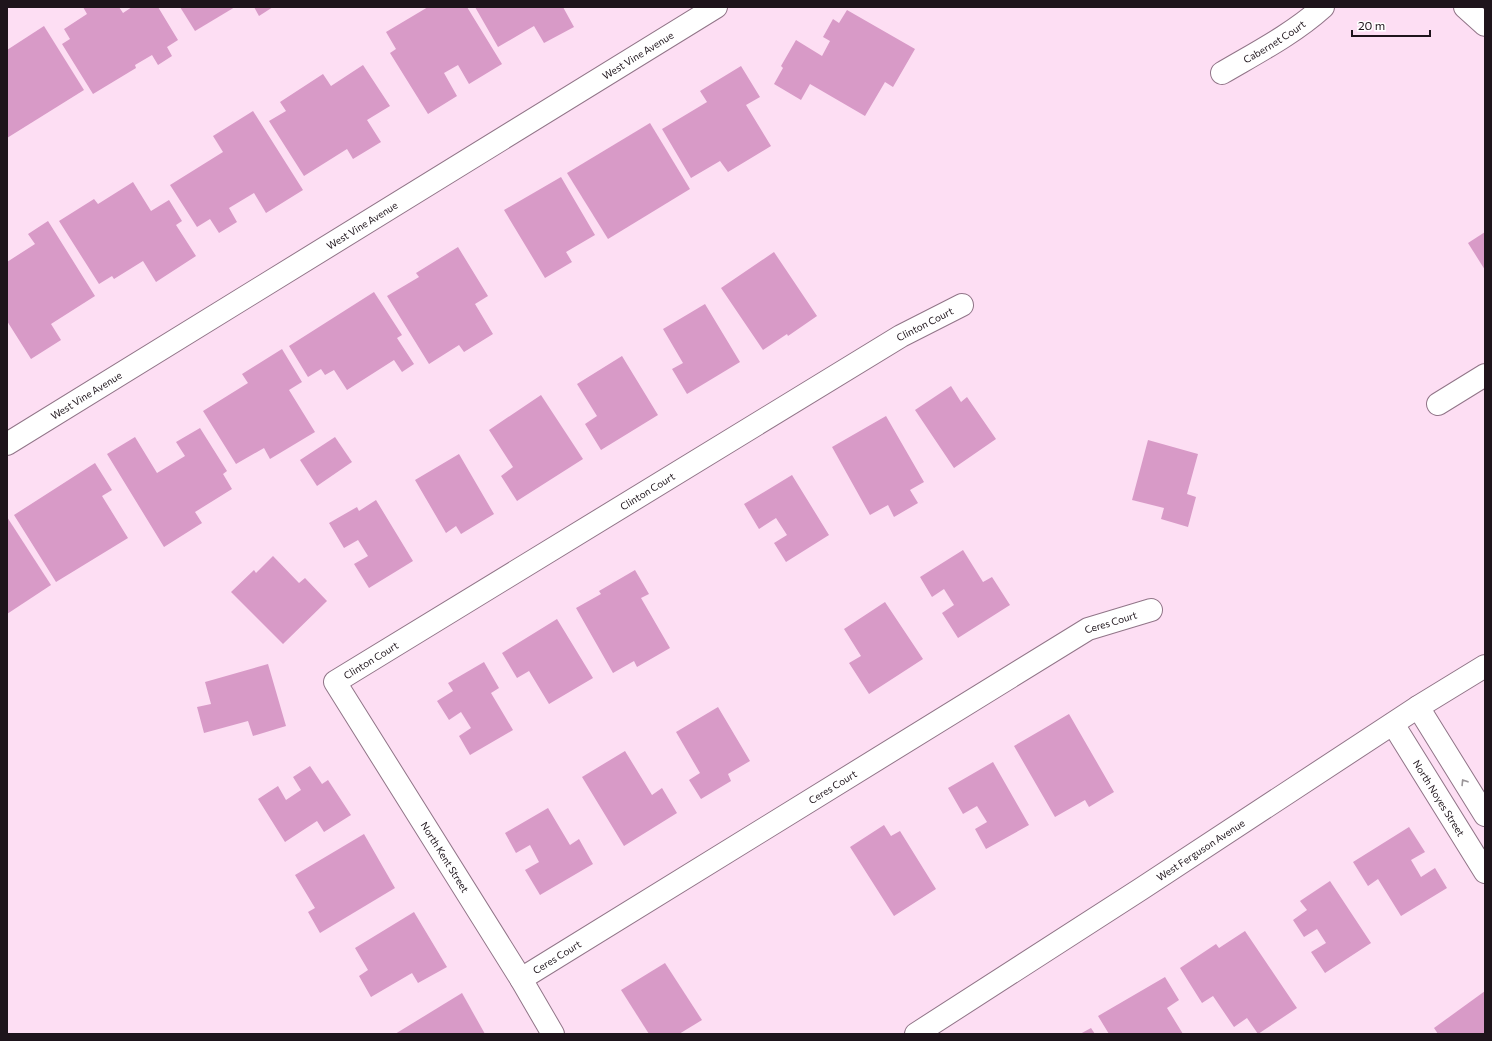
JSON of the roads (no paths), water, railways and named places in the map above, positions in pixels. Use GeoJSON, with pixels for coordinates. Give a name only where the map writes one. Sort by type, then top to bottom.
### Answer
{"type":"FeatureCollection","features":[{"type":"Feature","properties":{"kind":"street","name":"West Vine Avenue"},"geometry":{"type":"LineString","coordinates":[[7,444],[716,7]]}},
{"type":"Feature","properties":{"kind":"street","name":"Cabernet Court"},"geometry":{"type":"LineString","coordinates":[[1222,72],[1271,44],[1313,16],[1323,7]]}},
{"type":"Feature","properties":{"kind":"street"},"geometry":{"type":"LineString","coordinates":[[1465,7],[1485,25]]}},
{"type":"Feature","properties":{"kind":"street","name":"Clinton Court"},"geometry":{"type":"LineString","coordinates":[[335,682],[901,336],[962,305]]}},
{"type":"Feature","properties":{"kind":"street"},"geometry":{"type":"LineString","coordinates":[[1438,404],[1485,375]]}},
{"type":"Feature","properties":{"kind":"street","name":"Ceres Court"},"geometry":{"type":"LineString","coordinates":[[521,979],[1088,629],[1151,610]]}},
{"type":"Feature","properties":{"kind":"street","name":"West Ferguson Avenue"},"geometry":{"type":"LineString","coordinates":[[916,1034],[1141,889],[1418,707],[1485,666]]}},
{"type":"Feature","properties":{"kind":"street","name":"North Kent Street"},"geometry":{"type":"LineString","coordinates":[[335,682],[521,979],[553,1034]]}},
{"type":"Feature","properties":{"kind":"street"},"geometry":{"type":"LineString","coordinates":[[1418,707],[1485,815]]}},
{"type":"Feature","properties":{"kind":"street","name":"North Noyes Street"},"geometry":{"type":"LineString","coordinates":[[1393,724],[1485,872]]}}]}
